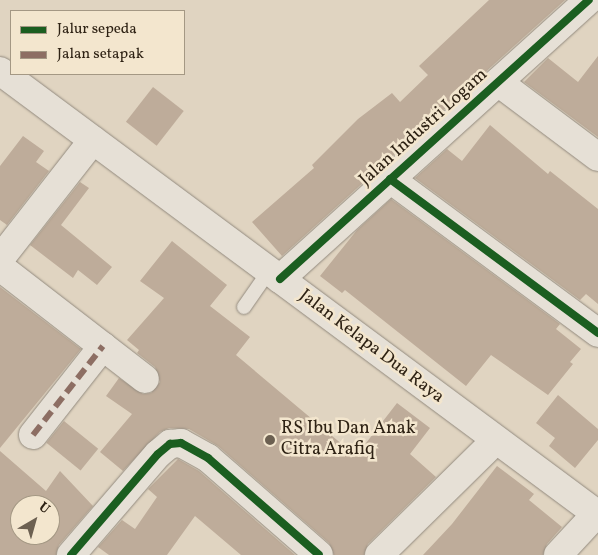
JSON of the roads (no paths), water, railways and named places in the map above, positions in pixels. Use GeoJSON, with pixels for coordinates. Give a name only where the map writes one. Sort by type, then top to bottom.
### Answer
{"type":"FeatureCollection","features":[{"type":"Feature","properties":{"kind":"street","name":"Jalan Industri Logam"},"geometry":{"type":"LineString","coordinates":[[274,275],[390,179],[589,0]]}},
{"type":"Feature","properties":{"kind":"street","name":"Jalan Kelapa Dua Raya"},"geometry":{"type":"LineString","coordinates":[[0,71],[597,515]]}},
{"type":"Feature","properties":{"kind":"street"},"geometry":{"type":"LineString","coordinates":[[498,82],[598,157]]}},
{"type":"Feature","properties":{"kind":"street"},"geometry":{"type":"LineString","coordinates":[[0,259],[93,140]]}},
{"type":"Feature","properties":{"kind":"street"},"geometry":{"type":"LineString","coordinates":[[390,179],[598,332]]}},
{"type":"Feature","properties":{"kind":"street"},"geometry":{"type":"LineString","coordinates":[[0,268],[146,379]]}},
{"type":"Feature","properties":{"kind":"street"},"geometry":{"type":"LineString","coordinates":[[33,435],[103,346]]}},
{"type":"Feature","properties":{"kind":"street"},"geometry":{"type":"LineString","coordinates":[[379,555],[496,440]]}},
{"type":"Feature","properties":{"kind":"street"},"geometry":{"type":"LineString","coordinates":[[71,555],[158,454],[170,444],[181,443],[208,458],[319,555]]}},
{"type":"Feature","properties":{"kind":"street"},"geometry":{"type":"LineString","coordinates":[[558,555],[597,515]]}},
{"type":"Feature","properties":{"kind":"lane"},"geometry":{"type":"LineString","coordinates":[[244,307],[274,275]]}},
{"type":"Feature","properties":{"kind":"place","name":"RS Ibu Dan Anak Citra Arafiq"},"geometry":{"type":"Point","coordinates":[270,440]}}]}
